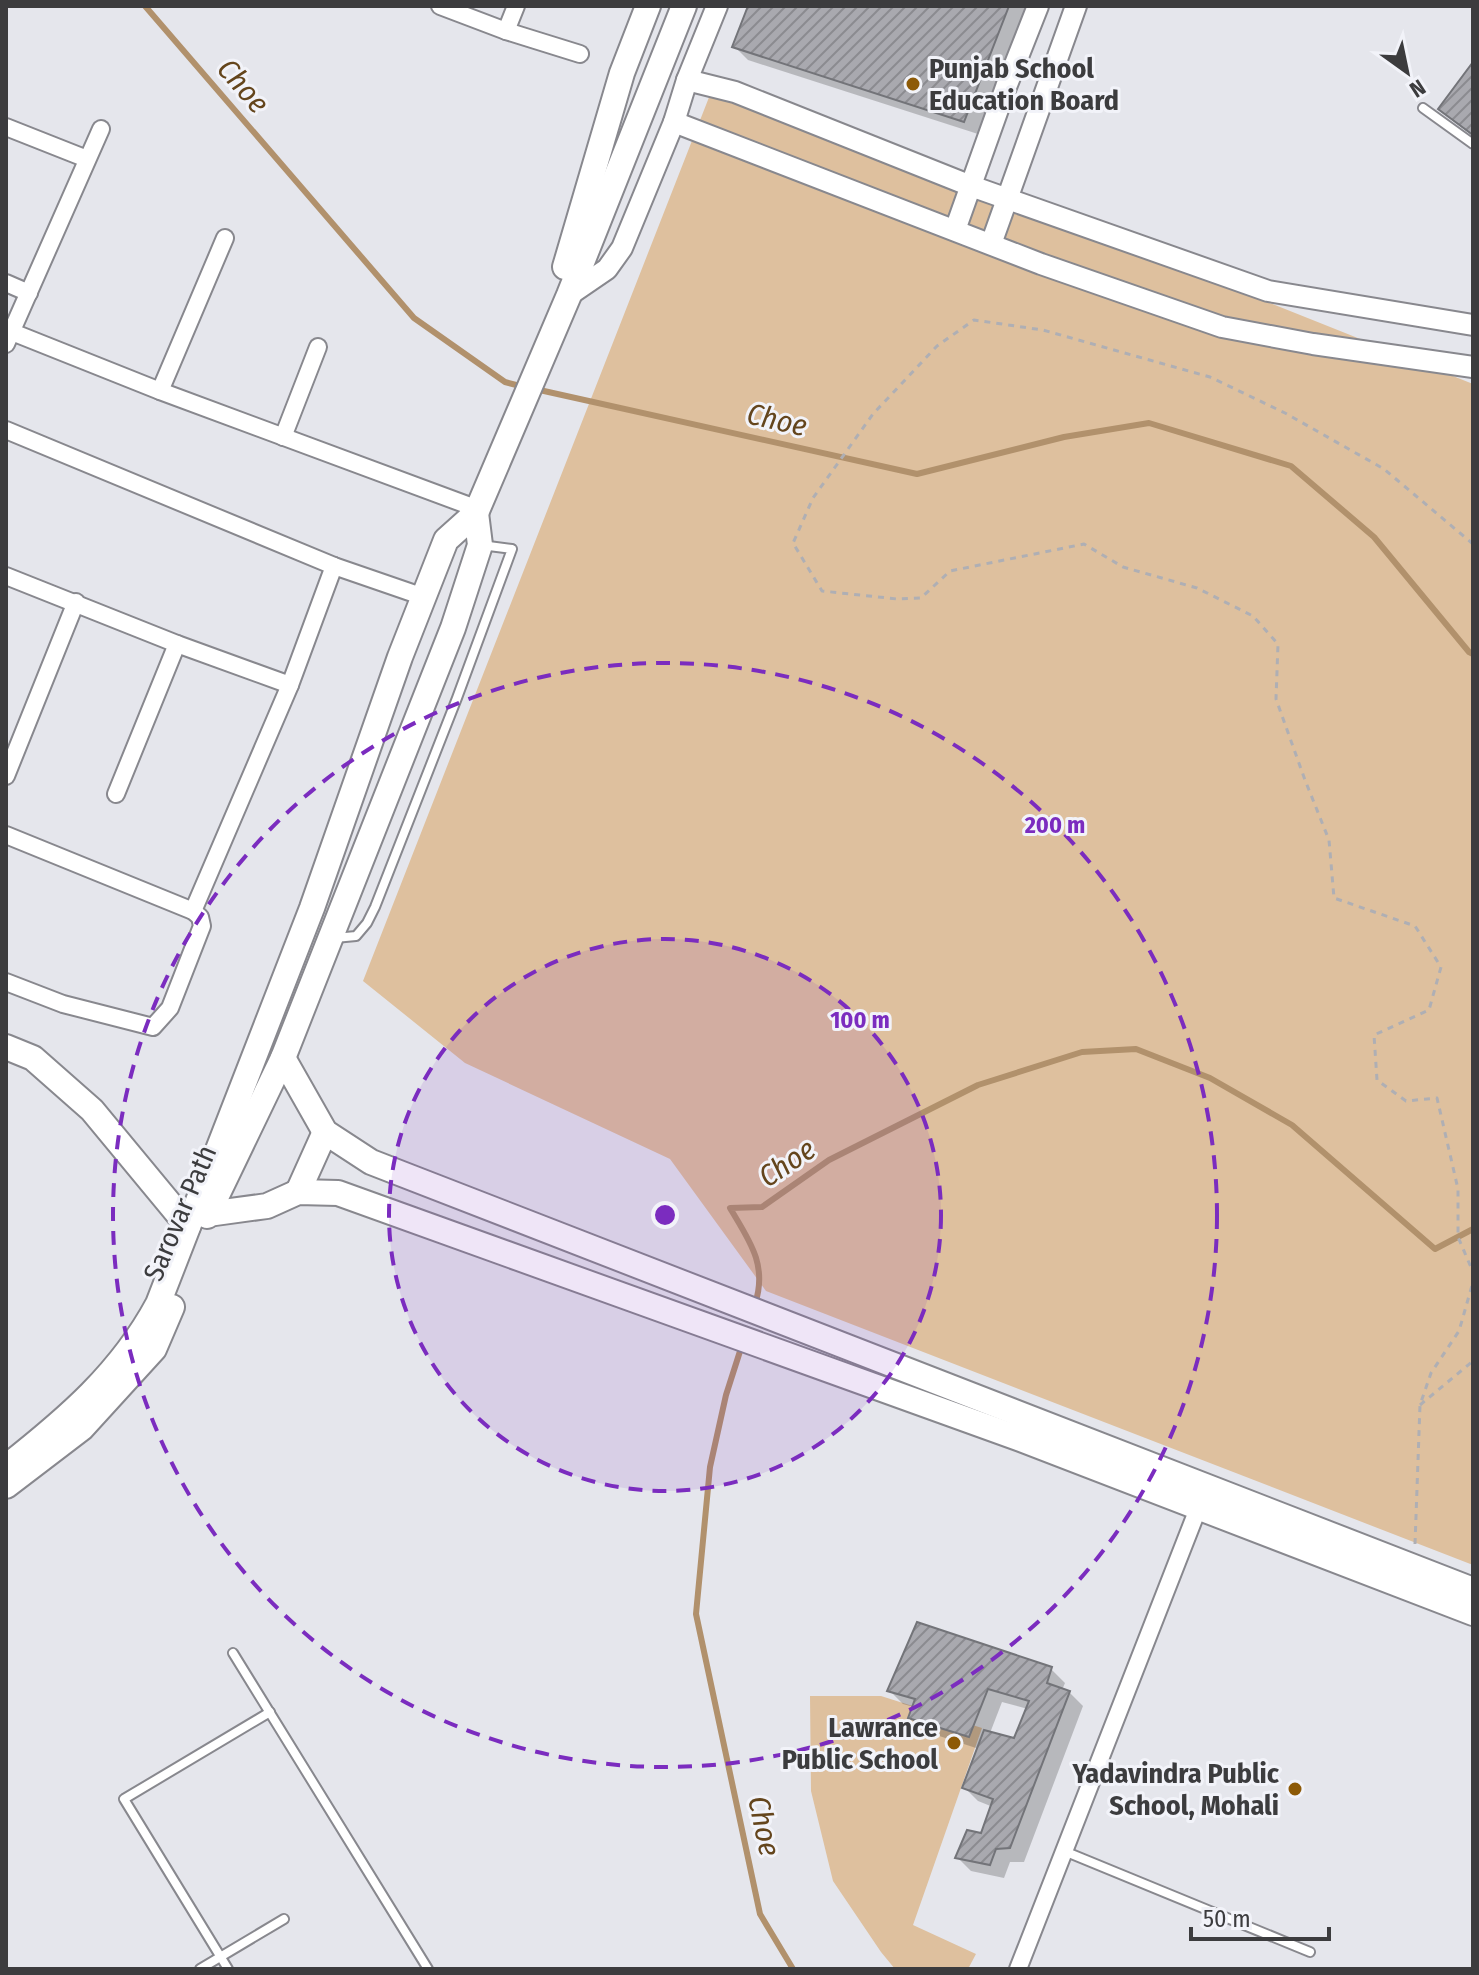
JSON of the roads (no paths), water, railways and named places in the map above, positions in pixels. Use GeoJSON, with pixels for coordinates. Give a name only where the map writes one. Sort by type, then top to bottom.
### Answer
{"type":"FeatureCollection","features":[{"type":"Feature","properties":{"kind":"main road"},"geometry":{"type":"LineString","coordinates":[[566,303],[557,295],[622,73],[648,6]]}},
{"type":"Feature","properties":{"kind":"main road"},"geometry":{"type":"LineString","coordinates":[[6,1467],[100,1385],[140,1338],[198,1220],[400,657],[446,540],[477,511],[566,303],[684,6]]}},
{"type":"Feature","properties":{"kind":"main road"},"geometry":{"type":"LineString","coordinates":[[477,511],[480,545]]}},
{"type":"Feature","properties":{"kind":"main road","name":"Sarovar Path"},"geometry":{"type":"LineString","coordinates":[[6,1486],[82,1428],[154,1349],[198,1220],[283,1058],[453,628],[480,545]]}},
{"type":"Feature","properties":{"kind":"main road"},"geometry":{"type":"LineString","coordinates":[[6,1047],[33,1058],[92,1110],[198,1220]]}},
{"type":"Feature","properties":{"kind":"main road"},"geometry":{"type":"LineString","coordinates":[[283,1058],[325,1132],[371,1162],[945,1386],[1473,1613]]}},
{"type":"Feature","properties":{"kind":"main road"},"geometry":{"type":"LineString","coordinates":[[298,1192],[325,1132]]}},
{"type":"Feature","properties":{"kind":"main road"},"geometry":{"type":"LineString","coordinates":[[198,1220],[267,1206],[298,1192],[338,1193],[815,1367],[1473,1590]]}},
{"type":"Feature","properties":{"kind":"main road"},"geometry":{"type":"LineString","coordinates":[[705,1326],[716,1296]]}},
{"type":"Feature","properties":{"kind":"main road"},"geometry":{"type":"LineString","coordinates":[[937,1409],[945,1386]]}},
{"type":"Feature","properties":{"kind":"street"},"geometry":{"type":"LineString","coordinates":[[440,6],[580,54]]}},
{"type":"Feature","properties":{"kind":"street"},"geometry":{"type":"LineString","coordinates":[[506,31],[516,6]]}},
{"type":"Feature","properties":{"kind":"street"},"geometry":{"type":"LineString","coordinates":[[566,303],[615,261],[674,122],[687,80],[717,6]]}},
{"type":"Feature","properties":{"kind":"street"},"geometry":{"type":"LineString","coordinates":[[955,230],[1038,6]]}},
{"type":"Feature","properties":{"kind":"street"},"geometry":{"type":"LineString","coordinates":[[991,244],[1076,6]]}},
{"type":"Feature","properties":{"kind":"street"},"geometry":{"type":"LineString","coordinates":[[687,80],[735,92],[971,186],[1268,291],[1473,325]]}},
{"type":"Feature","properties":{"kind":"street"},"geometry":{"type":"LineString","coordinates":[[1006,87],[1040,101]]}},
{"type":"Feature","properties":{"kind":"street"},"geometry":{"type":"LineString","coordinates":[[674,122],[991,244],[1222,327],[1313,344],[1473,367]]}},
{"type":"Feature","properties":{"kind":"street"},"geometry":{"type":"LineString","coordinates":[[6,127],[87,159]]}},
{"type":"Feature","properties":{"kind":"street"},"geometry":{"type":"LineString","coordinates":[[101,129],[9,338],[160,391],[477,511]]}},
{"type":"Feature","properties":{"kind":"street"},"geometry":{"type":"LineString","coordinates":[[160,391],[225,238]]}},
{"type":"Feature","properties":{"kind":"street"},"geometry":{"type":"LineString","coordinates":[[6,283],[29,293]]}},
{"type":"Feature","properties":{"kind":"street"},"geometry":{"type":"LineString","coordinates":[[283,437],[318,347]]}},
{"type":"Feature","properties":{"kind":"street"},"geometry":{"type":"LineString","coordinates":[[6,430],[334,566],[424,597]]}},
{"type":"Feature","properties":{"kind":"street"},"geometry":{"type":"LineString","coordinates":[[193,911],[290,685],[334,566]]}},
{"type":"Feature","properties":{"kind":"street"},"geometry":{"type":"LineString","coordinates":[[6,576],[290,685]]}},
{"type":"Feature","properties":{"kind":"street"},"geometry":{"type":"LineString","coordinates":[[6,776],[76,602]]}},
{"type":"Feature","properties":{"kind":"street"},"geometry":{"type":"LineString","coordinates":[[116,794],[177,644]]}},
{"type":"Feature","properties":{"kind":"street"},"geometry":{"type":"LineString","coordinates":[[6,835],[193,911],[200,917],[202,926],[170,1008],[153,1027],[63,1004],[6,982]]}},
{"type":"Feature","properties":{"kind":"street"},"geometry":{"type":"LineString","coordinates":[[1018,1969],[1203,1497]]}},
{"type":"Feature","properties":{"kind":"lane"},"geometry":{"type":"LineString","coordinates":[[1423,108],[1473,144]]}},
{"type":"Feature","properties":{"kind":"lane"},"geometry":{"type":"LineString","coordinates":[[329,938],[356,936],[367,923],[457,698],[512,549],[480,545]]}},
{"type":"Feature","properties":{"kind":"lane"},"geometry":{"type":"LineString","coordinates":[[233,1653],[428,1969]]}},
{"type":"Feature","properties":{"kind":"lane"},"geometry":{"type":"LineString","coordinates":[[228,1969],[124,1799],[270,1712]]}},
{"type":"Feature","properties":{"kind":"lane"},"geometry":{"type":"LineString","coordinates":[[1064,1851],[1310,1952]]}},
{"type":"Feature","properties":{"kind":"lane"},"geometry":{"type":"LineString","coordinates":[[200,1969],[284,1919]]}},
{"type":"Feature","properties":{"kind":"waterway","name":"Choe"},"geometry":{"type":"LineString","coordinates":[[145,6],[414,318],[505,382],[524,387]]}},
{"type":"Feature","properties":{"kind":"waterway","name":"Choe"},"geometry":{"type":"LineString","coordinates":[[535,389],[917,474],[1064,437],[1149,423],[1291,466],[1374,537],[1473,654]]}},
{"type":"Feature","properties":{"kind":"waterway","name":"Choe"},"geometry":{"type":"LineString","coordinates":[[755,1304],[758,1265],[750,1242],[730,1208],[762,1207],[829,1160],[978,1085],[1082,1052],[1136,1049],[1210,1078],[1292,1125],[1435,1249],[1473,1229]]}},
{"type":"Feature","properties":{"kind":"waterway","name":"Choe"},"geometry":{"type":"LineString","coordinates":[[742,1345],[726,1395],[710,1467],[696,1614],[760,1914],[793,1969]]}},
{"type":"Feature","properties":{"kind":"place","name":"Punjab School Education Board"},"geometry":{"type":"Point","coordinates":[913,84]}},
{"type":"Feature","properties":{"kind":"place","name":"Lawrance Public School"},"geometry":{"type":"Point","coordinates":[954,1743]}},
{"type":"Feature","properties":{"kind":"place","name":"Yadavindra Public School, Mohali"},"geometry":{"type":"Point","coordinates":[1295,1789]}}]}
